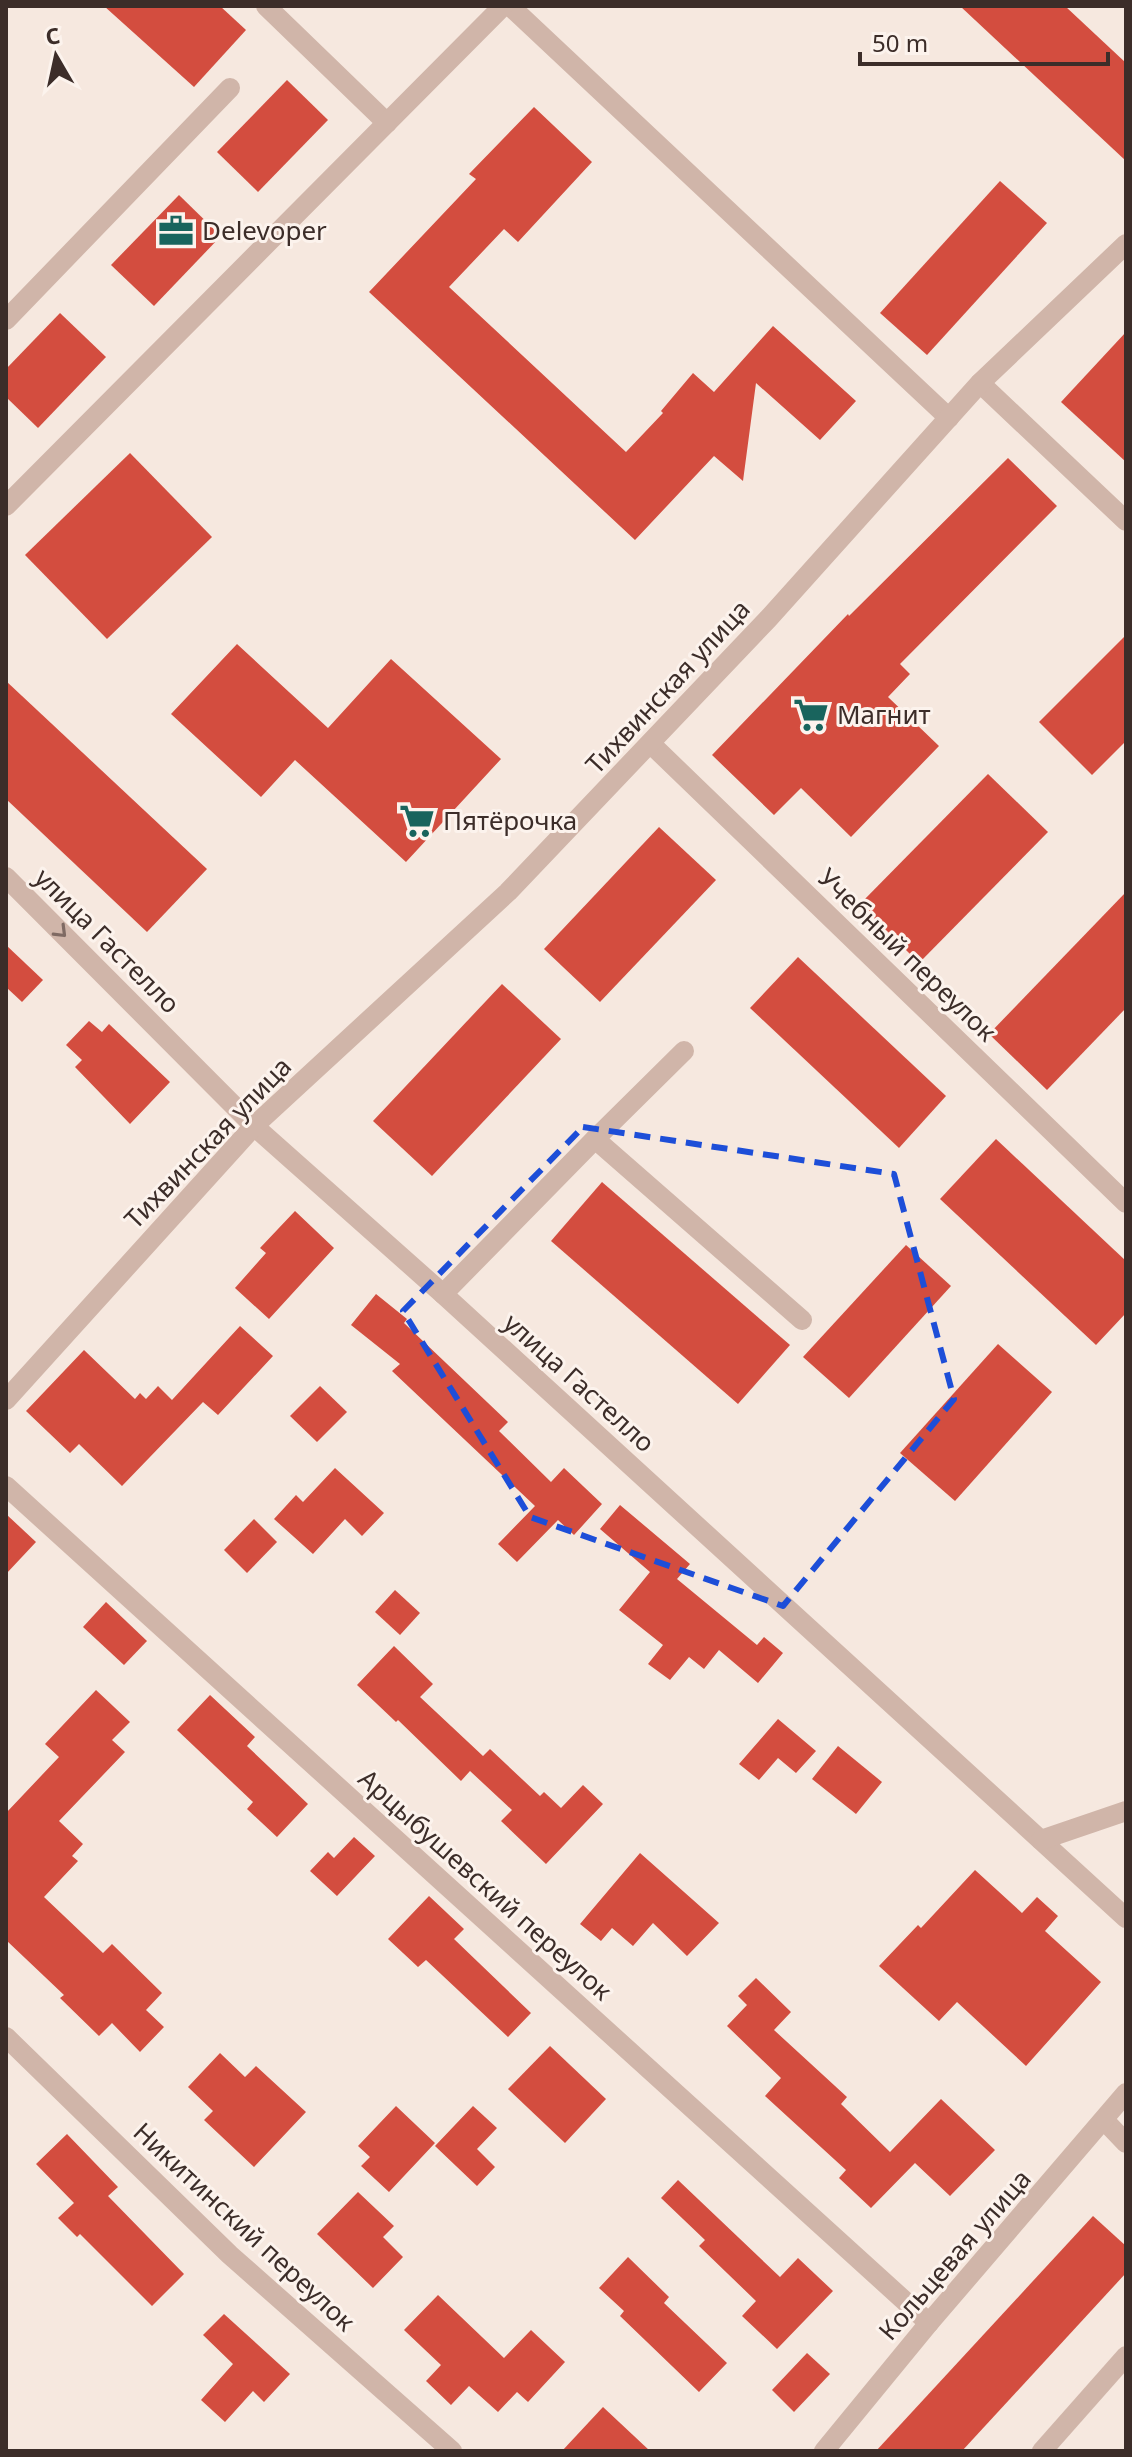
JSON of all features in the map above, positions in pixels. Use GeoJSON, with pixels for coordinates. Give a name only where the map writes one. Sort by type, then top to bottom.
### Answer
{"type":"FeatureCollection","features":[{"type":"Feature","properties":{"kind":"street"},"geometry":{"type":"LineString","coordinates":[[266,6],[387,123]]}},
{"type":"Feature","properties":{"kind":"street"},"geometry":{"type":"LineString","coordinates":[[6,506],[503,6]]}},
{"type":"Feature","properties":{"kind":"street"},"geometry":{"type":"LineString","coordinates":[[510,6],[949,418]]}},
{"type":"Feature","properties":{"kind":"street"},"geometry":{"type":"LineString","coordinates":[[6,320],[230,88]]}},
{"type":"Feature","properties":{"kind":"street","name":"Тихвинская улица"},"geometry":{"type":"LineString","coordinates":[[6,1400],[254,1126],[508,892],[651,744],[980,383],[1126,244]]}},
{"type":"Feature","properties":{"kind":"street"},"geometry":{"type":"LineString","coordinates":[[980,383],[1126,521]]}},
{"type":"Feature","properties":{"kind":"street","name":"Учебный переулок"},"geometry":{"type":"LineString","coordinates":[[651,744],[1126,1203]]}},
{"type":"Feature","properties":{"kind":"street","name":"улица Гастелло"},"geometry":{"type":"LineString","coordinates":[[6,877],[254,1126],[443,1294],[1126,1918]]}},
{"type":"Feature","properties":{"kind":"street"},"geometry":{"type":"LineString","coordinates":[[443,1294],[684,1051]]}},
{"type":"Feature","properties":{"kind":"street"},"geometry":{"type":"LineString","coordinates":[[595,1139],[802,1320]]}},
{"type":"Feature","properties":{"kind":"street","name":"Арцыбушевский переулок"},"geometry":{"type":"LineString","coordinates":[[6,1486],[929,2323]]}},
{"type":"Feature","properties":{"kind":"street"},"geometry":{"type":"LineString","coordinates":[[1041,1840],[1126,1811]]}},
{"type":"Feature","properties":{"kind":"street","name":"Никитинский переулок"},"geometry":{"type":"LineString","coordinates":[[6,2037],[230,2255],[452,2451]]}},
{"type":"Feature","properties":{"kind":"street","name":"Кольцевая улица"},"geometry":{"type":"LineString","coordinates":[[824,2451],[1126,2093]]}},
{"type":"Feature","properties":{"kind":"street"},"geometry":{"type":"LineString","coordinates":[[1104,2120],[1126,2143]]}},
{"type":"Feature","properties":{"kind":"street"},"geometry":{"type":"LineString","coordinates":[[1042,2451],[1126,2356]]}},
{"type":"Feature","properties":{"kind":"highlighted area"},"geometry":{"type":"Polygon","coordinates":[[[583,1127],[894,1174],[954,1399],[783,1606],[530,1517],[403,1311],[583,1127]]]}},
{"type":"Feature","properties":{"kind":"building"},"geometry":{"type":"Polygon","coordinates":[[[104,6],[220,6],[246,30],[194,87],[104,6]]]}},
{"type":"Feature","properties":{"kind":"building"},"geometry":{"type":"Polygon","coordinates":[[[960,6],[1065,6],[1126,63],[1126,161],[960,6]]]}},
{"type":"Feature","properties":{"kind":"building"},"geometry":{"type":"Polygon","coordinates":[[[287,80],[328,120],[258,192],[217,152],[287,80]]]}},
{"type":"Feature","properties":{"kind":"building"},"geometry":{"type":"Polygon","coordinates":[[[534,107],[592,162],[518,242],[504,229],[449,287],[626,452],[663,413],[661,411],[693,373],[714,392],[773,326],[856,401],[820,440],[756,383],[743,481],[714,456],[635,540],[369,292],[476,179],[469,174],[534,107]]]}},
{"type":"Feature","properties":{"kind":"building"},"geometry":{"type":"Polygon","coordinates":[[[1000,181],[1047,223],[927,355],[880,313],[1000,181]]]}},
{"type":"Feature","properties":{"kind":"building"},"geometry":{"type":"Polygon","coordinates":[[[179,195],[221,236],[154,306],[111,265],[179,195]]]}},
{"type":"Feature","properties":{"kind":"building"},"geometry":{"type":"Polygon","coordinates":[[[60,313],[106,357],[38,428],[6,397],[6,369],[60,313]]]}},
{"type":"Feature","properties":{"kind":"building"},"geometry":{"type":"Polygon","coordinates":[[[1126,332],[1126,462],[1061,402],[1126,332]]]}},
{"type":"Feature","properties":{"kind":"building"},"geometry":{"type":"Polygon","coordinates":[[[130,453],[212,537],[107,639],[25,555],[130,453]]]}},
{"type":"Feature","properties":{"kind":"building"},"geometry":{"type":"Polygon","coordinates":[[[1008,458],[1057,506],[900,664],[910,674],[888,697],[939,746],[851,837],[801,788],[774,815],[712,755],[848,614],[1008,458]]]}},
{"type":"Feature","properties":{"kind":"building"},"geometry":{"type":"Polygon","coordinates":[[[1126,635],[1126,741],[1092,775],[1039,722],[1126,635]]]}},
{"type":"Feature","properties":{"kind":"building"},"geometry":{"type":"Polygon","coordinates":[[[237,644],[328,728],[391,659],[501,759],[406,862],[295,760],[261,797],[171,714],[237,644]]]}},
{"type":"Feature","properties":{"kind":"building"},"geometry":{"type":"Polygon","coordinates":[[[6,681],[207,869],[147,932],[6,799],[6,681]]]}},
{"type":"Feature","properties":{"kind":"building"},"geometry":{"type":"Polygon","coordinates":[[[988,774],[1048,832],[919,963],[860,904],[988,774]]]}},
{"type":"Feature","properties":{"kind":"building"},"geometry":{"type":"Polygon","coordinates":[[[659,827],[716,880],[600,1002],[544,949],[659,827]]]}},
{"type":"Feature","properties":{"kind":"building"},"geometry":{"type":"Polygon","coordinates":[[[1126,892],[1126,1008],[1047,1090],[989,1034],[1126,892]]]}},
{"type":"Feature","properties":{"kind":"building"},"geometry":{"type":"Polygon","coordinates":[[[6,945],[43,980],[22,1002],[6,987],[6,945]]]}},
{"type":"Feature","properties":{"kind":"building"},"geometry":{"type":"Polygon","coordinates":[[[798,957],[946,1096],[899,1148],[750,1008],[798,957]]]}},
{"type":"Feature","properties":{"kind":"building"},"geometry":{"type":"Polygon","coordinates":[[[502,984],[561,1039],[432,1176],[373,1121],[502,984]]]}},
{"type":"Feature","properties":{"kind":"building"},"geometry":{"type":"Polygon","coordinates":[[[89,1021],[102,1032],[109,1024],[170,1082],[130,1124],[75,1067],[82,1060],[66,1045],[89,1021]]]}},
{"type":"Feature","properties":{"kind":"building"},"geometry":{"type":"Polygon","coordinates":[[[996,1139],[1126,1261],[1126,1313],[1096,1345],[940,1199],[996,1139]]]}},
{"type":"Feature","properties":{"kind":"building"},"geometry":{"type":"Polygon","coordinates":[[[602,1182],[790,1345],[738,1404],[551,1241],[602,1182]]]}},
{"type":"Feature","properties":{"kind":"building"},"geometry":{"type":"Polygon","coordinates":[[[295,1211],[334,1248],[269,1319],[235,1288],[266,1253],[260,1248],[295,1211]]]}},
{"type":"Feature","properties":{"kind":"building"},"geometry":{"type":"Polygon","coordinates":[[[906,1245],[951,1286],[849,1398],[803,1357],[906,1245]]]}},
{"type":"Feature","properties":{"kind":"building"},"geometry":{"type":"Polygon","coordinates":[[[376,1294],[407,1319],[404,1323],[508,1422],[499,1431],[551,1482],[564,1468],[602,1504],[574,1535],[558,1520],[517,1562],[498,1544],[535,1506],[392,1371],[400,1364],[351,1325],[376,1294]]]}},
{"type":"Feature","properties":{"kind":"building"},"geometry":{"type":"Polygon","coordinates":[[[240,1326],[273,1356],[218,1415],[203,1402],[122,1486],[79,1444],[70,1453],[26,1411],[84,1350],[135,1399],[140,1393],[146,1399],[158,1386],[172,1400],[240,1326]]]}},
{"type":"Feature","properties":{"kind":"building"},"geometry":{"type":"Polygon","coordinates":[[[998,1344],[1052,1392],[955,1501],[900,1453],[998,1344]]]}},
{"type":"Feature","properties":{"kind":"building"},"geometry":{"type":"Polygon","coordinates":[[[320,1386],[347,1412],[317,1442],[290,1416],[320,1386]]]}},
{"type":"Feature","properties":{"kind":"building"},"geometry":{"type":"Polygon","coordinates":[[[335,1468],[384,1513],[362,1536],[345,1519],[313,1554],[274,1519],[296,1495],[303,1502],[335,1468]]]}},
{"type":"Feature","properties":{"kind":"building"},"geometry":{"type":"Polygon","coordinates":[[[620,1505],[690,1564],[677,1579],[757,1645],[764,1637],[783,1653],[758,1683],[719,1650],[704,1669],[689,1657],[670,1680],[648,1664],[663,1645],[619,1610],[650,1572],[600,1529],[620,1505]]]}},
{"type":"Feature","properties":{"kind":"building"},"geometry":{"type":"Polygon","coordinates":[[[6,1514],[36,1542],[6,1574],[6,1514]]]}},
{"type":"Feature","properties":{"kind":"building"},"geometry":{"type":"Polygon","coordinates":[[[254,1519],[277,1542],[247,1573],[224,1550],[254,1519]]]}},
{"type":"Feature","properties":{"kind":"building"},"geometry":{"type":"Polygon","coordinates":[[[395,1590],[420,1613],[400,1635],[375,1612],[395,1590]]]}},
{"type":"Feature","properties":{"kind":"building"},"geometry":{"type":"Polygon","coordinates":[[[106,1602],[147,1641],[124,1665],[83,1627],[106,1602]]]}},
{"type":"Feature","properties":{"kind":"building"},"geometry":{"type":"Polygon","coordinates":[[[394,1646],[433,1684],[420,1697],[483,1756],[490,1749],[540,1796],[544,1792],[561,1808],[583,1785],[603,1804],[546,1864],[501,1821],[512,1810],[470,1771],[461,1781],[357,1685],[394,1646]]]}},
{"type":"Feature","properties":{"kind":"building"},"geometry":{"type":"Polygon","coordinates":[[[96,1690],[130,1722],[112,1740],[125,1752],[59,1821],[83,1844],[72,1856],[78,1861],[44,1897],[103,1953],[112,1944],[162,1993],[146,2010],[164,2027],[140,2052],[112,2023],[99,2036],[60,1998],[64,1995],[6,1940],[6,1813],[59,1757],[45,1744],[96,1690]]]}},
{"type":"Feature","properties":{"kind":"building"},"geometry":{"type":"Polygon","coordinates":[[[210,1695],[255,1737],[247,1746],[308,1804],[277,1837],[247,1809],[253,1802],[177,1730],[210,1695]]]}},
{"type":"Feature","properties":{"kind":"building"},"geometry":{"type":"Polygon","coordinates":[[[778,1719],[816,1751],[796,1773],[778,1758],[759,1780],[739,1764],[778,1719]]]}},
{"type":"Feature","properties":{"kind":"building"},"geometry":{"type":"Polygon","coordinates":[[[838,1746],[882,1782],[856,1814],[812,1779],[838,1746]]]}},
{"type":"Feature","properties":{"kind":"building"},"geometry":{"type":"Polygon","coordinates":[[[354,1837],[375,1856],[337,1896],[310,1871],[328,1852],[334,1858],[354,1837]]]}},
{"type":"Feature","properties":{"kind":"building"},"geometry":{"type":"Polygon","coordinates":[[[640,1853],[719,1923],[687,1956],[653,1923],[633,1946],[612,1928],[601,1941],[580,1924],[640,1853]]]}},
{"type":"Feature","properties":{"kind":"building"},"geometry":{"type":"Polygon","coordinates":[[[975,1870],[1022,1913],[1037,1897],[1058,1916],[1045,1931],[1101,1982],[1026,2066],[957,2002],[939,2021],[879,1966],[918,1925],[921,1928],[975,1870]]]}},
{"type":"Feature","properties":{"kind":"building"},"geometry":{"type":"Polygon","coordinates":[[[429,1896],[464,1929],[454,1939],[531,2013],[508,2037],[426,1960],[418,1967],[388,1939],[429,1896]]]}},
{"type":"Feature","properties":{"kind":"building"},"geometry":{"type":"Polygon","coordinates":[[[756,1978],[791,2012],[774,2030],[847,2097],[841,2104],[890,2152],[941,2099],[995,2150],[950,2196],[915,2163],[871,2208],[839,2178],[846,2170],[765,2096],[781,2078],[727,2026],[747,2005],[738,1996],[756,1978]]]}},
{"type":"Feature","properties":{"kind":"building"},"geometry":{"type":"Polygon","coordinates":[[[550,2046],[606,2099],[565,2143],[508,2089],[550,2046]]]}},
{"type":"Feature","properties":{"kind":"building"},"geometry":{"type":"Polygon","coordinates":[[[220,2053],[245,2077],[256,2066],[306,2112],[254,2167],[204,2120],[213,2111],[188,2087],[220,2053]]]}},
{"type":"Feature","properties":{"kind":"building"},"geometry":{"type":"Polygon","coordinates":[[[396,2106],[435,2143],[389,2192],[361,2166],[370,2157],[358,2146],[396,2106]]]}},
{"type":"Feature","properties":{"kind":"building"},"geometry":{"type":"Polygon","coordinates":[[[473,2106],[497,2128],[477,2149],[495,2167],[477,2186],[435,2146],[473,2106]]]}},
{"type":"Feature","properties":{"kind":"building"},"geometry":{"type":"Polygon","coordinates":[[[67,2134],[118,2187],[108,2196],[184,2274],[152,2306],[80,2234],[77,2237],[58,2218],[74,2203],[36,2164],[67,2134]]]}},
{"type":"Feature","properties":{"kind":"building"},"geometry":{"type":"Polygon","coordinates":[[[678,2180],[780,2277],[798,2258],[833,2291],[777,2349],[742,2316],[756,2301],[699,2246],[705,2240],[661,2198],[678,2180]]]}},
{"type":"Feature","properties":{"kind":"building"},"geometry":{"type":"Polygon","coordinates":[[[358,2192],[394,2226],[383,2237],[403,2257],[373,2288],[317,2234],[358,2192]]]}},
{"type":"Feature","properties":{"kind":"building"},"geometry":{"type":"Polygon","coordinates":[[[1093,2216],[1126,2246],[1126,2273],[962,2451],[876,2451],[1093,2216]]]}},
{"type":"Feature","properties":{"kind":"building"},"geometry":{"type":"Polygon","coordinates":[[[628,2257],[669,2297],[664,2303],[727,2363],[699,2392],[620,2316],[624,2311],[599,2288],[628,2257]]]}},
{"type":"Feature","properties":{"kind":"building"},"geometry":{"type":"Polygon","coordinates":[[[438,2295],[504,2358],[531,2330],[565,2362],[528,2402],[517,2392],[498,2412],[469,2386],[451,2405],[426,2381],[441,2365],[404,2330],[438,2295]]]}},
{"type":"Feature","properties":{"kind":"building"},"geometry":{"type":"Polygon","coordinates":[[[224,2314],[290,2374],[264,2402],[253,2391],[225,2422],[201,2400],[233,2364],[203,2335],[224,2314]]]}},
{"type":"Feature","properties":{"kind":"building"},"geometry":{"type":"Polygon","coordinates":[[[807,2353],[830,2374],[794,2412],[772,2390],[807,2353]]]}},
{"type":"Feature","properties":{"kind":"building"},"geometry":{"type":"Polygon","coordinates":[[[603,2407],[650,2451],[562,2451],[603,2407]]]}},
{"type":"Feature","properties":{"kind":"place","name":"Delevoper"},"geometry":{"type":"Point","coordinates":[176,231]}},
{"type":"Feature","properties":{"kind":"place","name":"Магнит"},"geometry":{"type":"Point","coordinates":[811,715]}},
{"type":"Feature","properties":{"kind":"place","name":"Пятёрочка"},"geometry":{"type":"Point","coordinates":[417,821]}}]}
